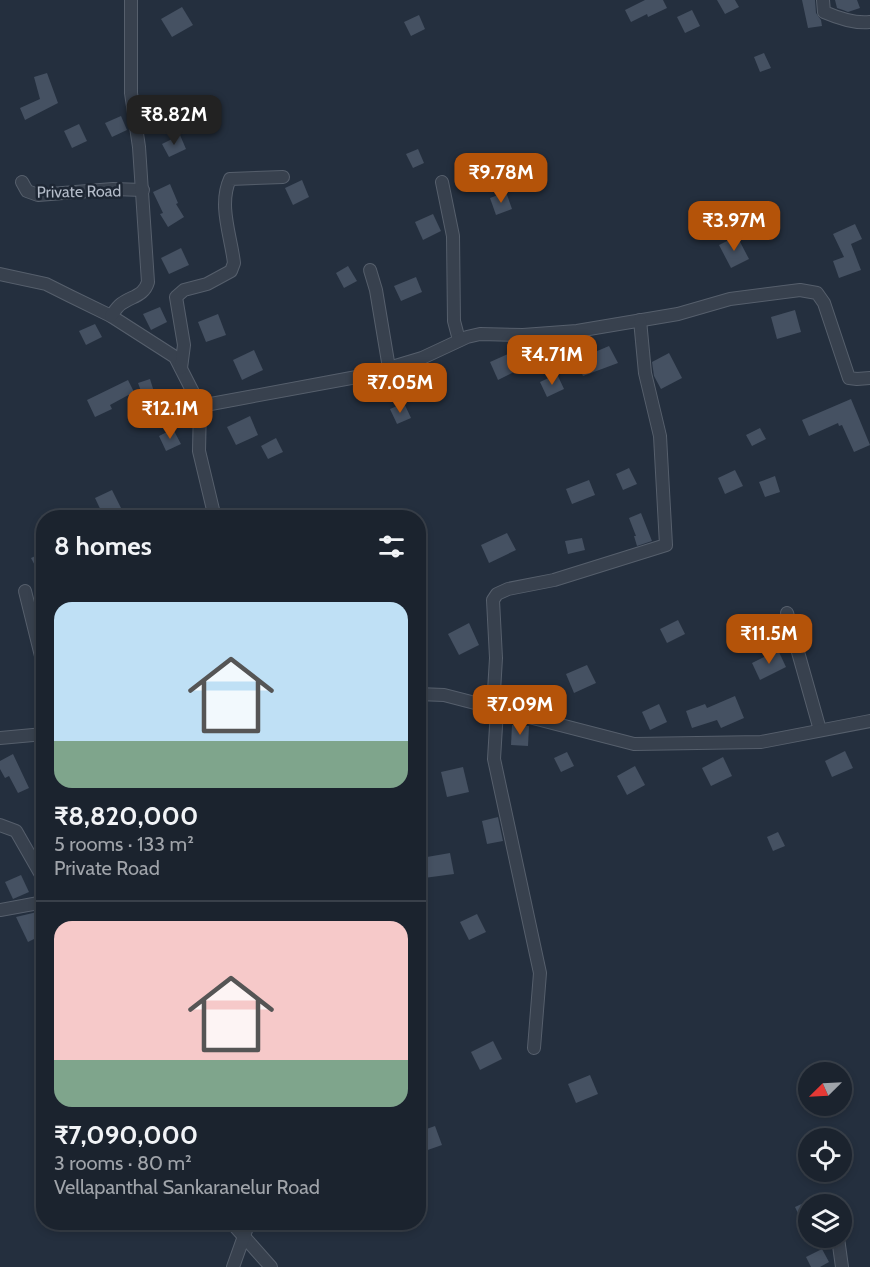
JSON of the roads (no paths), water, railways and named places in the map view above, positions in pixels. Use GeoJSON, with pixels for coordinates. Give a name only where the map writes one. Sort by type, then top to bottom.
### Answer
{"type":"FeatureCollection","features":[{"type":"Feature","properties":{"kind":"street"},"geometry":{"type":"LineString","coordinates":[[111,316],[120,305],[146,289],[148,282],[139,147],[131,93],[131,0]]}},
{"type":"Feature","properties":{"kind":"street"},"geometry":{"type":"LineString","coordinates":[[823,0],[824,12],[838,18],[870,22]]}},
{"type":"Feature","properties":{"kind":"street"},"geometry":{"type":"LineString","coordinates":[[181,369],[184,345],[176,297],[184,290],[207,284],[231,271],[234,263],[224,201],[230,179],[283,177]]}},
{"type":"Feature","properties":{"kind":"street","name":"Private Road"},"geometry":{"type":"LineString","coordinates":[[22,182],[27,191],[38,195],[113,189],[142,190]]}},
{"type":"Feature","properties":{"kind":"street"},"geometry":{"type":"LineString","coordinates":[[442,182],[453,236],[453,321],[459,340]]}},
{"type":"Feature","properties":{"kind":"street"},"geometry":{"type":"LineString","coordinates":[[370,270],[376,290],[389,368]]}},
{"type":"Feature","properties":{"kind":"street"},"geometry":{"type":"LineString","coordinates":[[0,274],[46,284],[111,316],[176,357],[200,406],[199,451],[213,510]]}},
{"type":"Feature","properties":{"kind":"street"},"geometry":{"type":"LineString","coordinates":[[200,406],[362,376],[422,358],[459,340],[480,334],[577,331],[678,314],[730,299],[800,290],[817,293],[824,303],[849,378],[857,380],[870,378]]}},
{"type":"Feature","properties":{"kind":"street"},"geometry":{"type":"LineString","coordinates":[[534,1048],[540,973],[494,759],[496,658],[493,600],[497,594],[508,590],[579,572],[666,545],[660,436],[645,373],[640,320]]}},
{"type":"Feature","properties":{"kind":"street"},"geometry":{"type":"LineString","coordinates":[[25,591],[36,636]]}},
{"type":"Feature","properties":{"kind":"street"},"geometry":{"type":"LineString","coordinates":[[787,613],[820,730]]}},
{"type":"Feature","properties":{"kind":"street"},"geometry":{"type":"LineString","coordinates":[[426,694],[444,695],[634,744],[761,742],[870,721]]}},
{"type":"Feature","properties":{"kind":"street"},"geometry":{"type":"LineString","coordinates":[[0,738],[36,735]]}},
{"type":"Feature","properties":{"kind":"street"},"geometry":{"type":"LineString","coordinates":[[0,825],[16,831],[36,866]]}},
{"type":"Feature","properties":{"kind":"street"},"geometry":{"type":"LineString","coordinates":[[0,910],[36,903]]}},
{"type":"Feature","properties":{"kind":"street"},"geometry":{"type":"LineString","coordinates":[[238,1230],[271,1267]]}},
{"type":"Feature","properties":{"kind":"street"},"geometry":{"type":"LineString","coordinates":[[232,1267],[246,1230]]}},
{"type":"Feature","properties":{"kind":"street"},"geometry":{"type":"LineString","coordinates":[[839,1248],[842,1267]]}}]}
